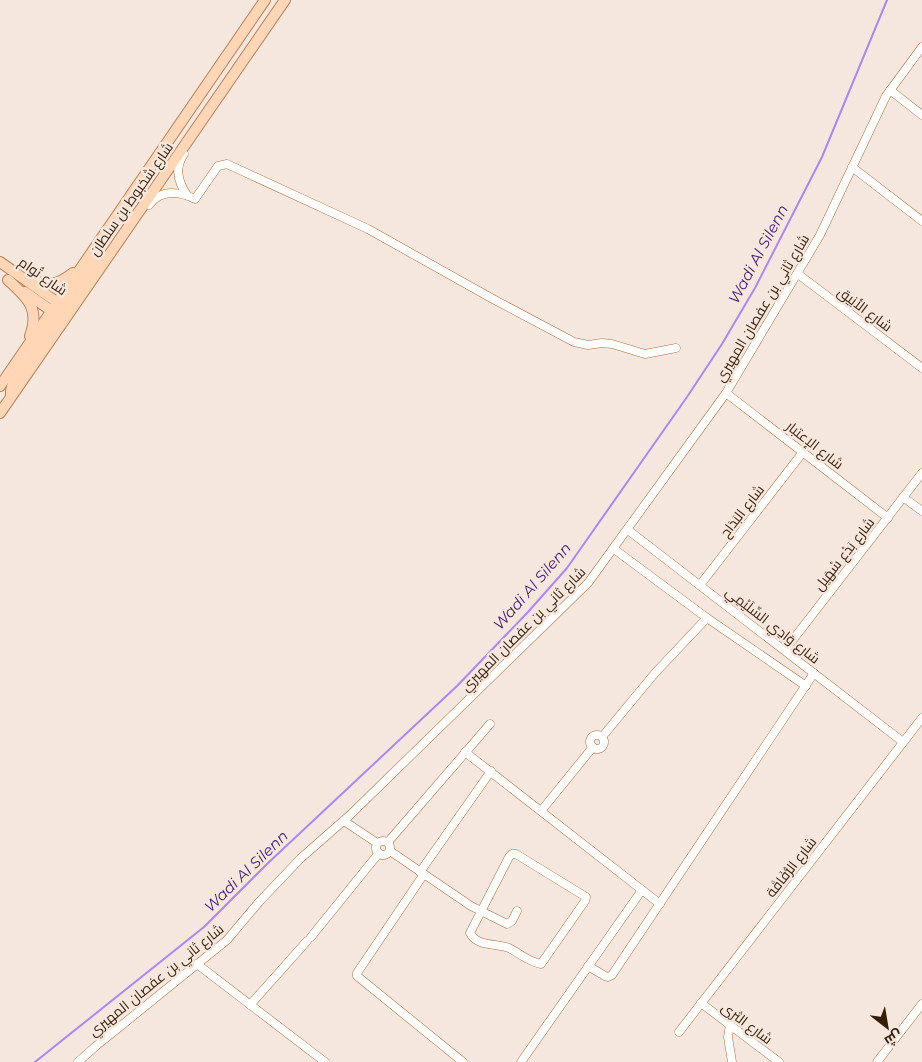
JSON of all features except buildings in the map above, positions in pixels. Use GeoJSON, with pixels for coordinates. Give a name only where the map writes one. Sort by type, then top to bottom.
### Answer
{"type":"FeatureCollection","features":[{"type":"Feature","properties":{"kind":"main road","name":"شارع شخبوط بن سلطان"},"geometry":{"type":"LineString","coordinates":[[0,413],[60,311],[81,267],[265,0]]}},
{"type":"Feature","properties":{"kind":"main road","name":"شارع شخبوط بن سلطان"},"geometry":{"type":"LineString","coordinates":[[0,386],[24,350],[60,311],[122,235],[284,0]]}},
{"type":"Feature","properties":{"kind":"main road"},"geometry":{"type":"LineString","coordinates":[[60,311],[105,244],[111,225]]}},
{"type":"Feature","properties":{"kind":"main road","name":"شارع تُوام"},"geometry":{"type":"LineString","coordinates":[[0,262],[40,290],[60,311]]}},
{"type":"Feature","properties":{"kind":"main road"},"geometry":{"type":"LineString","coordinates":[[19,275],[39,282],[53,284],[64,280],[81,267]]}},
{"type":"Feature","properties":{"kind":"main road"},"geometry":{"type":"LineString","coordinates":[[4,277],[36,296],[41,294],[40,290]]}},
{"type":"Feature","properties":{"kind":"main road"},"geometry":{"type":"LineString","coordinates":[[4,277],[25,296],[34,313],[34,325],[24,350]]}},
{"type":"Feature","properties":{"kind":"main road","name":"شارع تُوام"},"geometry":{"type":"LineString","coordinates":[[4,277],[60,311]]}},
{"type":"Feature","properties":{"kind":"street","name":"شارع ثاني بن عفصان المهيري"},"geometry":{"type":"LineString","coordinates":[[78,1062],[227,940],[259,902],[301,858],[344,821],[580,592],[628,530],[726,393],[820,235],[890,90],[922,47]]}},
{"type":"Feature","properties":{"kind":"street"},"geometry":{"type":"LineString","coordinates":[[890,90],[922,115]]}},
{"type":"Feature","properties":{"kind":"street"},"geometry":{"type":"LineString","coordinates":[[187,195],[180,183],[177,169],[199,133],[204,116]]}},
{"type":"Feature","properties":{"kind":"street"},"geometry":{"type":"LineString","coordinates":[[122,235],[157,196],[172,192],[195,199],[218,166],[227,164],[368,229],[501,304],[574,342],[588,345],[612,344],[645,354],[676,348]]}},
{"type":"Feature","properties":{"kind":"street"},"geometry":{"type":"LineString","coordinates":[[852,167],[922,220]]}},
{"type":"Feature","properties":{"kind":"street","name":"شارع الأنِيق"},"geometry":{"type":"LineString","coordinates":[[798,274],[919,366],[922,357]]}},
{"type":"Feature","properties":{"kind":"street","name":"شارع الإعتبار"},"geometry":{"type":"LineString","coordinates":[[726,393],[888,518]]}},
{"type":"Feature","properties":{"kind":"street","name":"شارع البَدَاح"},"geometry":{"type":"LineString","coordinates":[[700,585],[803,452]]}},
{"type":"Feature","properties":{"kind":"street","name":"شارع بَدْع سْهَيل"},"geometry":{"type":"LineString","coordinates":[[785,650],[922,473]]}},
{"type":"Feature","properties":{"kind":"street"},"geometry":{"type":"LineString","coordinates":[[904,497],[922,511]]}},
{"type":"Feature","properties":{"kind":"street","name":"شارع وَادِي السِّلَيْمِي"},"geometry":{"type":"LineString","coordinates":[[628,530],[903,742]]}},
{"type":"Feature","properties":{"kind":"street"},"geometry":{"type":"LineString","coordinates":[[614,549],[708,618],[806,686]]}},
{"type":"Feature","properties":{"kind":"street"},"geometry":{"type":"LineString","coordinates":[[541,811],[593,747],[591,743],[593,737],[602,737],[656,673],[708,618]]}},
{"type":"Feature","properties":{"kind":"street"},"geometry":{"type":"LineString","coordinates":[[588,966],[604,976],[610,976],[814,673]]}},
{"type":"Feature","properties":{"kind":"street","name":"شارع الرُّفَاقَة"},"geometry":{"type":"LineString","coordinates":[[679,1032],[922,718]]}},
{"type":"Feature","properties":{"kind":"street"},"geometry":{"type":"LineString","coordinates":[[388,842],[490,724]]}},
{"type":"Feature","properties":{"kind":"street"},"geometry":{"type":"LineString","coordinates":[[465,752],[660,904]]}},
{"type":"Feature","properties":{"kind":"street"},"geometry":{"type":"LineString","coordinates":[[463,1062],[356,976],[422,873],[491,771]]}},
{"type":"Feature","properties":{"kind":"street"},"geometry":{"type":"LineString","coordinates":[[344,821],[377,844]]}},
{"type":"Feature","properties":{"kind":"street"},"geometry":{"type":"LineString","coordinates":[[377,844],[382,840],[388,842],[391,847],[390,852]]}},
{"type":"Feature","properties":{"kind":"street"},"geometry":{"type":"LineString","coordinates":[[377,844],[376,848],[379,853],[385,855],[390,852]]}},
{"type":"Feature","properties":{"kind":"street"},"geometry":{"type":"LineString","coordinates":[[390,852],[480,912],[507,924],[512,922],[517,911]]}},
{"type":"Feature","properties":{"kind":"street"},"geometry":{"type":"LineString","coordinates":[[250,1005],[309,939],[379,853]]}},
{"type":"Feature","properties":{"kind":"street"},"geometry":{"type":"LineString","coordinates":[[512,854],[516,854],[586,897],[541,964],[508,948],[490,945],[472,937],[470,931],[480,912],[512,854]]}},
{"type":"Feature","properties":{"kind":"street"},"geometry":{"type":"LineString","coordinates":[[522,1062],[642,890]]}},
{"type":"Feature","properties":{"kind":"street"},"geometry":{"type":"LineString","coordinates":[[198,964],[325,1062]]}},
{"type":"Feature","properties":{"kind":"street","name":"شارع الثرى"},"geometry":{"type":"LineString","coordinates":[[701,1003],[778,1062]]}},
{"type":"Feature","properties":{"kind":"street"},"geometry":{"type":"LineString","coordinates":[[877,1062],[922,1004]]}},
{"type":"Feature","properties":{"kind":"street"},"geometry":{"type":"LineString","coordinates":[[730,1025],[728,1037],[732,1062]]}},
{"type":"Feature","properties":{"kind":"waterway","name":"Wadi Al Silenn"},"geometry":{"type":"LineString","coordinates":[[35,1062],[204,927],[267,864],[457,686],[567,568],[687,397],[722,344],[755,288],[822,157],[887,0]]}}]}
